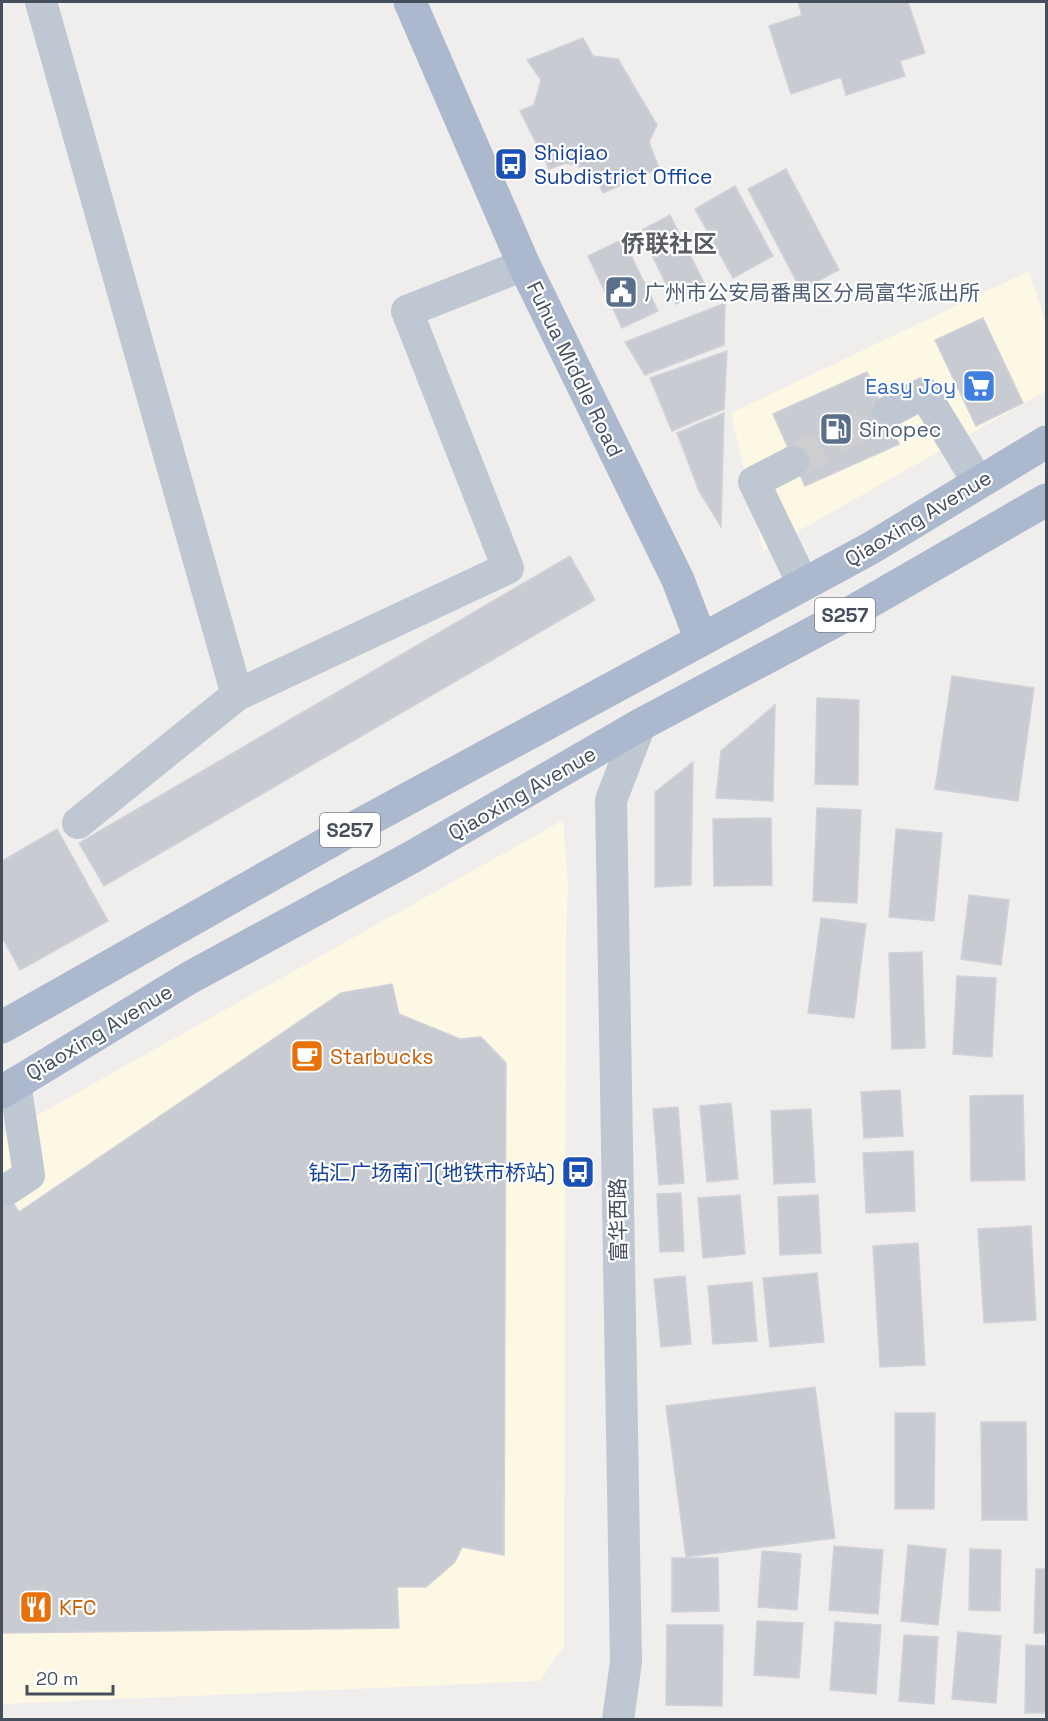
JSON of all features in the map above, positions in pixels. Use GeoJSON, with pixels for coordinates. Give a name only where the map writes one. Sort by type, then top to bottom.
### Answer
{"type":"FeatureCollection","features":[{"type":"Feature","properties":{"kind":"main road","name":"Fuhua Middle Road"},"geometry":{"type":"LineString","coordinates":[[410,2],[524,265],[678,580],[701,640]]}},
{"type":"Feature","properties":{"kind":"main road","name":"Qiaoxing Avenue"},"geometry":{"type":"LineString","coordinates":[[2,1027],[361,824],[871,548],[1047,442]]}},
{"type":"Feature","properties":{"kind":"main road","name":"Qiaoxing Avenue"},"geometry":{"type":"LineString","coordinates":[[8,1088],[189,978],[411,857],[640,725],[860,607],[1047,500]]}},
{"type":"Feature","properties":{"kind":"main road"},"geometry":{"type":"LineString","coordinates":[[640,725],[701,640]]}},
{"type":"Feature","properties":{"kind":"street"},"geometry":{"type":"LineString","coordinates":[[41,2],[237,695]]}},
{"type":"Feature","properties":{"kind":"street"},"geometry":{"type":"LineString","coordinates":[[78,824],[237,695],[508,568],[408,311],[524,265]]}},
{"type":"Feature","properties":{"kind":"street"},"geometry":{"type":"LineString","coordinates":[[888,412],[924,393],[978,482]]}},
{"type":"Feature","properties":{"kind":"street"},"geometry":{"type":"LineString","coordinates":[[793,462],[754,482],[803,584]]}},
{"type":"Feature","properties":{"kind":"street","name":"富华西路"},"geometry":{"type":"LineString","coordinates":[[618,1719],[626,1662],[611,800],[640,725]]}},
{"type":"Feature","properties":{"kind":"street"},"geometry":{"type":"LineString","coordinates":[[8,1088],[29,1175],[8,1189]]}},
{"type":"Feature","properties":{"kind":"shaded area"},"geometry":{"type":"Polygon","coordinates":[[[1029,271],[1046,325],[1046,391],[763,551],[731,413],[1029,271]]]}},
{"type":"Feature","properties":{"kind":"shaded area"},"geometry":{"type":"Polygon","coordinates":[[[563,820],[568,883],[564,1646],[540,1681],[2,1704],[2,1135],[563,820]]]}},
{"type":"Feature","properties":{"kind":"building"},"geometry":{"type":"Polygon","coordinates":[[[798,2],[908,2],[925,53],[900,61],[905,76],[846,95],[841,77],[791,94],[769,26],[802,15],[798,2]]]}},
{"type":"Feature","properties":{"kind":"building"},"geometry":{"type":"Polygon","coordinates":[[[583,38],[593,56],[618,59],[657,125],[649,142],[659,168],[603,193],[592,170],[566,163],[549,169],[520,111],[534,105],[541,80],[527,60],[583,38]]]}},
{"type":"Feature","properties":{"kind":"building"},"geometry":{"type":"Polygon","coordinates":[[[786,169],[839,270],[801,290],[748,189],[786,169]]]}},
{"type":"Feature","properties":{"kind":"building"},"geometry":{"type":"Polygon","coordinates":[[[735,186],[773,256],[733,278],[695,209],[735,186]]]}},
{"type":"Feature","properties":{"kind":"building"},"geometry":{"type":"Polygon","coordinates":[[[670,215],[707,289],[676,304],[640,231],[670,215]]]}},
{"type":"Feature","properties":{"kind":"building"},"geometry":{"type":"Polygon","coordinates":[[[623,239],[658,311],[622,328],[588,256],[623,239]]]}},
{"type":"Feature","properties":{"kind":"building"},"geometry":{"type":"Polygon","coordinates":[[[725,303],[724,345],[645,375],[625,342],[725,303]]]}},
{"type":"Feature","properties":{"kind":"building"},"geometry":{"type":"Polygon","coordinates":[[[983,318],[1023,403],[976,426],[935,340],[983,318]]]}},
{"type":"Feature","properties":{"kind":"building"},"geometry":{"type":"Polygon","coordinates":[[[727,351],[724,409],[672,431],[650,378],[727,351]]]}},
{"type":"Feature","properties":{"kind":"building","name":"Sinopec"},"geometry":{"type":"Polygon","coordinates":[[[867,372],[899,444],[805,486],[773,414],[867,372]]]}},
{"type":"Feature","properties":{"kind":"building"},"geometry":{"type":"Polygon","coordinates":[[[724,413],[721,527],[699,491],[677,433],[724,413]]]}},
{"type":"Feature","properties":{"kind":"building"},"geometry":{"type":"Polygon","coordinates":[[[570,556],[595,600],[104,886],[79,843],[570,556]]]}},
{"type":"Feature","properties":{"kind":"building"},"geometry":{"type":"Polygon","coordinates":[[[952,676],[1034,688],[1018,801],[935,789],[952,676]]]}},
{"type":"Feature","properties":{"kind":"building"},"geometry":{"type":"Polygon","coordinates":[[[817,698],[859,700],[858,785],[815,784],[817,698]]]}},
{"type":"Feature","properties":{"kind":"building"},"geometry":{"type":"Polygon","coordinates":[[[775,705],[773,801],[716,798],[721,751],[775,705]]]}},
{"type":"Feature","properties":{"kind":"building"},"geometry":{"type":"Polygon","coordinates":[[[693,762],[691,885],[655,887],[655,792],[693,762]]]}},
{"type":"Feature","properties":{"kind":"building"},"geometry":{"type":"Polygon","coordinates":[[[817,808],[861,810],[857,903],[813,901],[817,808]]]}},
{"type":"Feature","properties":{"kind":"building"},"geometry":{"type":"Polygon","coordinates":[[[771,818],[772,885],[714,886],[713,819],[771,818]]]}},
{"type":"Feature","properties":{"kind":"building"},"geometry":{"type":"Polygon","coordinates":[[[57,829],[108,921],[20,970],[2,937],[2,861],[57,829]]]}},
{"type":"Feature","properties":{"kind":"building"},"geometry":{"type":"Polygon","coordinates":[[[896,829],[942,833],[934,921],[889,917],[896,829]]]}},
{"type":"Feature","properties":{"kind":"building"},"geometry":{"type":"Polygon","coordinates":[[[969,895],[1009,900],[1001,965],[961,959],[969,895]]]}},
{"type":"Feature","properties":{"kind":"building"},"geometry":{"type":"Polygon","coordinates":[[[821,918],[866,924],[854,1018],[808,1013],[821,918]]]}},
{"type":"Feature","properties":{"kind":"building"},"geometry":{"type":"Polygon","coordinates":[[[922,952],[925,1048],[892,1049],[889,953],[922,952]]]}},
{"type":"Feature","properties":{"kind":"building"},"geometry":{"type":"Polygon","coordinates":[[[957,976],[996,978],[992,1057],[953,1054],[957,976]]]}},
{"type":"Feature","properties":{"kind":"building"},"geometry":{"type":"Polygon","coordinates":[[[392,984],[399,1014],[460,1039],[481,1037],[506,1063],[504,1555],[462,1547],[455,1562],[426,1587],[397,1587],[399,1628],[2,1633],[2,1186],[19,1212],[341,993],[392,984]]]}},
{"type":"Feature","properties":{"kind":"building"},"geometry":{"type":"Polygon","coordinates":[[[900,1090],[903,1136],[864,1138],[861,1092],[900,1090]]]}},
{"type":"Feature","properties":{"kind":"building"},"geometry":{"type":"Polygon","coordinates":[[[1023,1095],[1025,1180],[971,1181],[970,1096],[1023,1095]]]}},
{"type":"Feature","properties":{"kind":"building"},"geometry":{"type":"Polygon","coordinates":[[[731,1103],[738,1179],[707,1182],[700,1106],[731,1103]]]}},
{"type":"Feature","properties":{"kind":"building"},"geometry":{"type":"Polygon","coordinates":[[[678,1107],[684,1183],[659,1185],[653,1109],[678,1107]]]}},
{"type":"Feature","properties":{"kind":"building"},"geometry":{"type":"Polygon","coordinates":[[[811,1109],[815,1182],[774,1184],[771,1111],[811,1109]]]}},
{"type":"Feature","properties":{"kind":"building"},"geometry":{"type":"Polygon","coordinates":[[[913,1151],[915,1211],[866,1213],[863,1153],[913,1151]]]}},
{"type":"Feature","properties":{"kind":"building"},"geometry":{"type":"Polygon","coordinates":[[[681,1193],[684,1251],[660,1252],[657,1194],[681,1193]]]}},
{"type":"Feature","properties":{"kind":"building"},"geometry":{"type":"Polygon","coordinates":[[[740,1195],[745,1254],[703,1258],[698,1198],[740,1195]]]}},
{"type":"Feature","properties":{"kind":"building"},"geometry":{"type":"Polygon","coordinates":[[[818,1195],[821,1253],[780,1255],[778,1197],[818,1195]]]}},
{"type":"Feature","properties":{"kind":"building"},"geometry":{"type":"Polygon","coordinates":[[[1031,1226],[1036,1320],[984,1323],[978,1229],[1031,1226]]]}},
{"type":"Feature","properties":{"kind":"building"},"geometry":{"type":"Polygon","coordinates":[[[918,1243],[925,1365],[880,1367],[873,1246],[918,1243]]]}},
{"type":"Feature","properties":{"kind":"building"},"geometry":{"type":"Polygon","coordinates":[[[817,1273],[824,1342],[770,1347],[763,1278],[817,1273]]]}},
{"type":"Feature","properties":{"kind":"building"},"geometry":{"type":"Polygon","coordinates":[[[685,1276],[691,1344],[661,1347],[654,1279],[685,1276]]]}},
{"type":"Feature","properties":{"kind":"building"},"geometry":{"type":"Polygon","coordinates":[[[752,1282],[757,1341],[713,1344],[708,1286],[752,1282]]]}},
{"type":"Feature","properties":{"kind":"building"},"geometry":{"type":"Polygon","coordinates":[[[815,1387],[835,1538],[686,1557],[666,1406],[815,1387]]]}},
{"type":"Feature","properties":{"kind":"building"},"geometry":{"type":"Polygon","coordinates":[[[895,1413],[935,1413],[934,1509],[895,1509],[895,1413]]]}},
{"type":"Feature","properties":{"kind":"building"},"geometry":{"type":"Polygon","coordinates":[[[981,1422],[1026,1422],[1027,1520],[982,1520],[981,1422]]]}},
{"type":"Feature","properties":{"kind":"building"},"geometry":{"type":"Polygon","coordinates":[[[908,1545],[946,1549],[938,1625],[901,1621],[908,1545]]]}},
{"type":"Feature","properties":{"kind":"building"},"geometry":{"type":"Polygon","coordinates":[[[834,1546],[883,1550],[878,1614],[829,1610],[834,1546]]]}},
{"type":"Feature","properties":{"kind":"building"},"geometry":{"type":"Polygon","coordinates":[[[970,1549],[1001,1550],[1000,1611],[969,1610],[970,1549]]]}},
{"type":"Feature","properties":{"kind":"building"},"geometry":{"type":"Polygon","coordinates":[[[762,1551],[801,1554],[797,1610],[758,1607],[762,1551]]]}},
{"type":"Feature","properties":{"kind":"building"},"geometry":{"type":"Polygon","coordinates":[[[672,1558],[718,1558],[719,1611],[672,1612],[672,1558]]]}},
{"type":"Feature","properties":{"kind":"building"},"geometry":{"type":"Polygon","coordinates":[[[1036,1569],[1046,1569],[1046,1633],[1034,1633],[1036,1569]]]}},
{"type":"Feature","properties":{"kind":"building"},"geometry":{"type":"Polygon","coordinates":[[[757,1621],[803,1623],[799,1678],[754,1675],[757,1621]]]}},
{"type":"Feature","properties":{"kind":"building"},"geometry":{"type":"Polygon","coordinates":[[[835,1622],[881,1625],[876,1694],[830,1690],[835,1622]]]}},
{"type":"Feature","properties":{"kind":"building"},"geometry":{"type":"Polygon","coordinates":[[[667,1625],[723,1625],[722,1706],[666,1705],[667,1625]]]}},
{"type":"Feature","properties":{"kind":"building"},"geometry":{"type":"Polygon","coordinates":[[[958,1632],[1001,1636],[996,1703],[952,1699],[958,1632]]]}},
{"type":"Feature","properties":{"kind":"building"},"geometry":{"type":"Polygon","coordinates":[[[904,1635],[938,1637],[934,1704],[899,1701],[904,1635]]]}},
{"type":"Feature","properties":{"kind":"building"},"geometry":{"type":"Polygon","coordinates":[[[1026,1645],[1046,1646],[1046,1713],[1025,1713],[1026,1645]]]}},
{"type":"Feature","properties":{"kind":"tunnel"},"geometry":{"type":"LineString","coordinates":[[793,462],[888,412]]}},
{"type":"Feature","properties":{"kind":"place","name":"Shiqiao Subdistrict Office"},"geometry":{"type":"Point","coordinates":[511,164]}},
{"type":"Feature","properties":{"kind":"place","name":"广州市公安局番禺区分局富华派出所"},"geometry":{"type":"Point","coordinates":[621,292]}},
{"type":"Feature","properties":{"kind":"place","name":"Easy Joy"},"geometry":{"type":"Point","coordinates":[979,386]}},
{"type":"Feature","properties":{"kind":"place","name":"Sinopec"},"geometry":{"type":"Point","coordinates":[836,429]}},
{"type":"Feature","properties":{"kind":"place","name":"Starbucks"},"geometry":{"type":"Point","coordinates":[307,1056]}},
{"type":"Feature","properties":{"kind":"place","name":"钻汇广场南门(地铁市桥站)"},"geometry":{"type":"Point","coordinates":[578,1172]}},
{"type":"Feature","properties":{"kind":"place","name":"KFC"},"geometry":{"type":"Point","coordinates":[36,1607]}},
{"type":"Feature","properties":{"kind":"district","name":"侨联社区"},"geometry":{"type":"Point","coordinates":[669,243]}}]}
